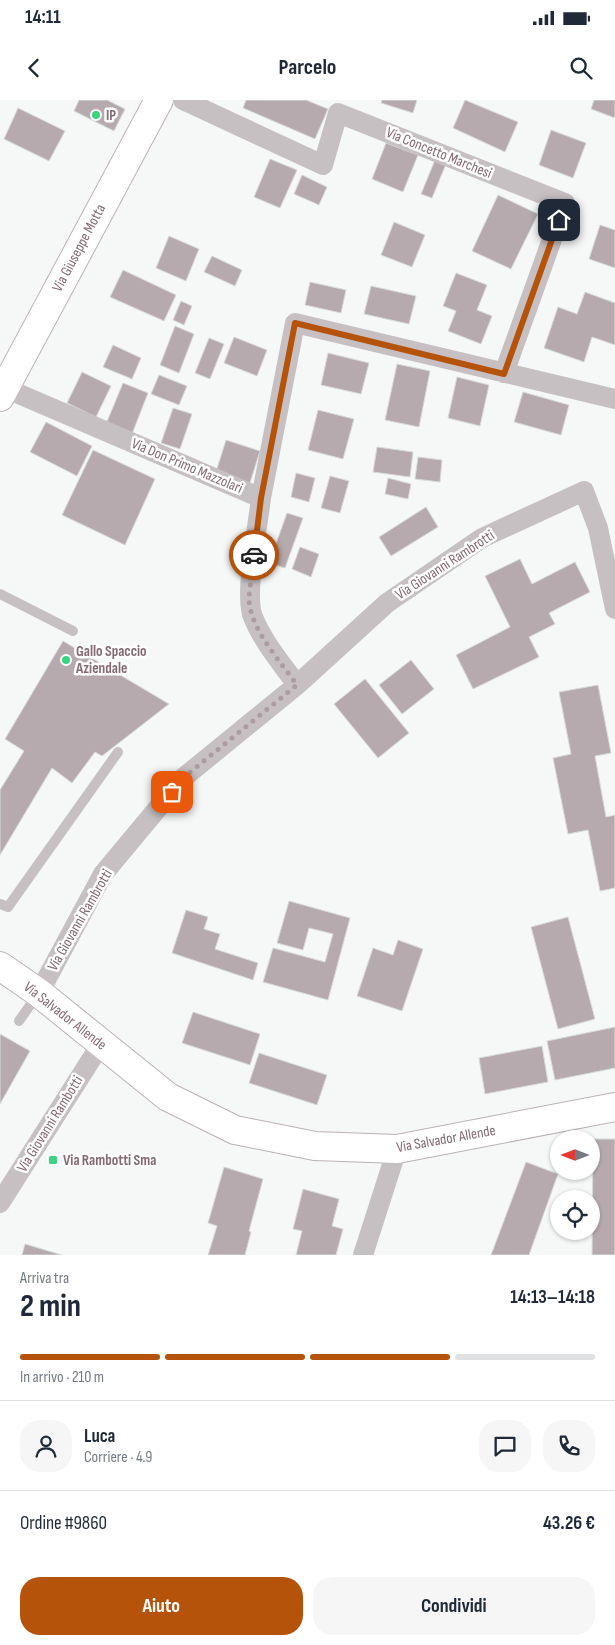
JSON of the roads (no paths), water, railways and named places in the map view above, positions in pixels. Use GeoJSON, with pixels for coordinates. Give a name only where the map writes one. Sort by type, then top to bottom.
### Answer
{"type":"FeatureCollection","features":[{"type":"Feature","properties":{"kind":"street","name":"Via Giuseppe Motta"},"geometry":{"type":"LineString","coordinates":[[3,392],[159,100]]}},
{"type":"Feature","properties":{"kind":"street","name":"Via Concetto Marchesi"},"geometry":{"type":"LineString","coordinates":[[183,100],[323,165],[338,113],[565,203],[504,374]]}},
{"type":"Feature","properties":{"kind":"street","name":"Via Don Primo Mazzolari"},"geometry":{"type":"LineString","coordinates":[[3,392],[261,498],[295,323],[615,399]]}},
{"type":"Feature","properties":{"kind":"street","name":"Via Giovanni Rambrotti"},"geometry":{"type":"LineString","coordinates":[[39,993],[103,874],[183,778],[297,685],[387,603],[482,538],[584,491],[598,528],[615,609]]}},
{"type":"Feature","properties":{"kind":"street"},"geometry":{"type":"LineString","coordinates":[[261,498],[249,599],[252,616],[262,636],[297,685]]}},
{"type":"Feature","properties":{"kind":"street","name":"Via Salvador Allende"},"geometry":{"type":"LineString","coordinates":[[0,966],[39,993],[168,1097],[235,1130],[315,1146],[397,1149],[615,1107]]}},
{"type":"Feature","properties":{"kind":"street","name":"Via Giovanni Rambotti"},"geometry":{"type":"LineString","coordinates":[[0,1203],[101,1044]]}},
{"type":"Feature","properties":{"kind":"street"},"geometry":{"type":"LineString","coordinates":[[363,1255],[397,1149]]}},
{"type":"Feature","properties":{"kind":"lane"},"geometry":{"type":"LineString","coordinates":[[0,594],[73,631]]}},
{"type":"Feature","properties":{"kind":"lane"},"geometry":{"type":"LineString","coordinates":[[0,904],[8,907],[118,752]]}},
{"type":"Feature","properties":{"kind":"lane"},"geometry":{"type":"LineString","coordinates":[[19,1022],[39,993]]}},
{"type":"Feature","properties":{"kind":"place","name":"IP"},"geometry":{"type":"Point","coordinates":[96,115]}},
{"type":"Feature","properties":{"kind":"place","name":"Gallo Spaccio Aziendale"},"geometry":{"type":"Point","coordinates":[66,660]}},
{"type":"Feature","properties":{"kind":"place","name":"Via Rambotti Sma"},"geometry":{"type":"Point","coordinates":[53,1160]}}]}
